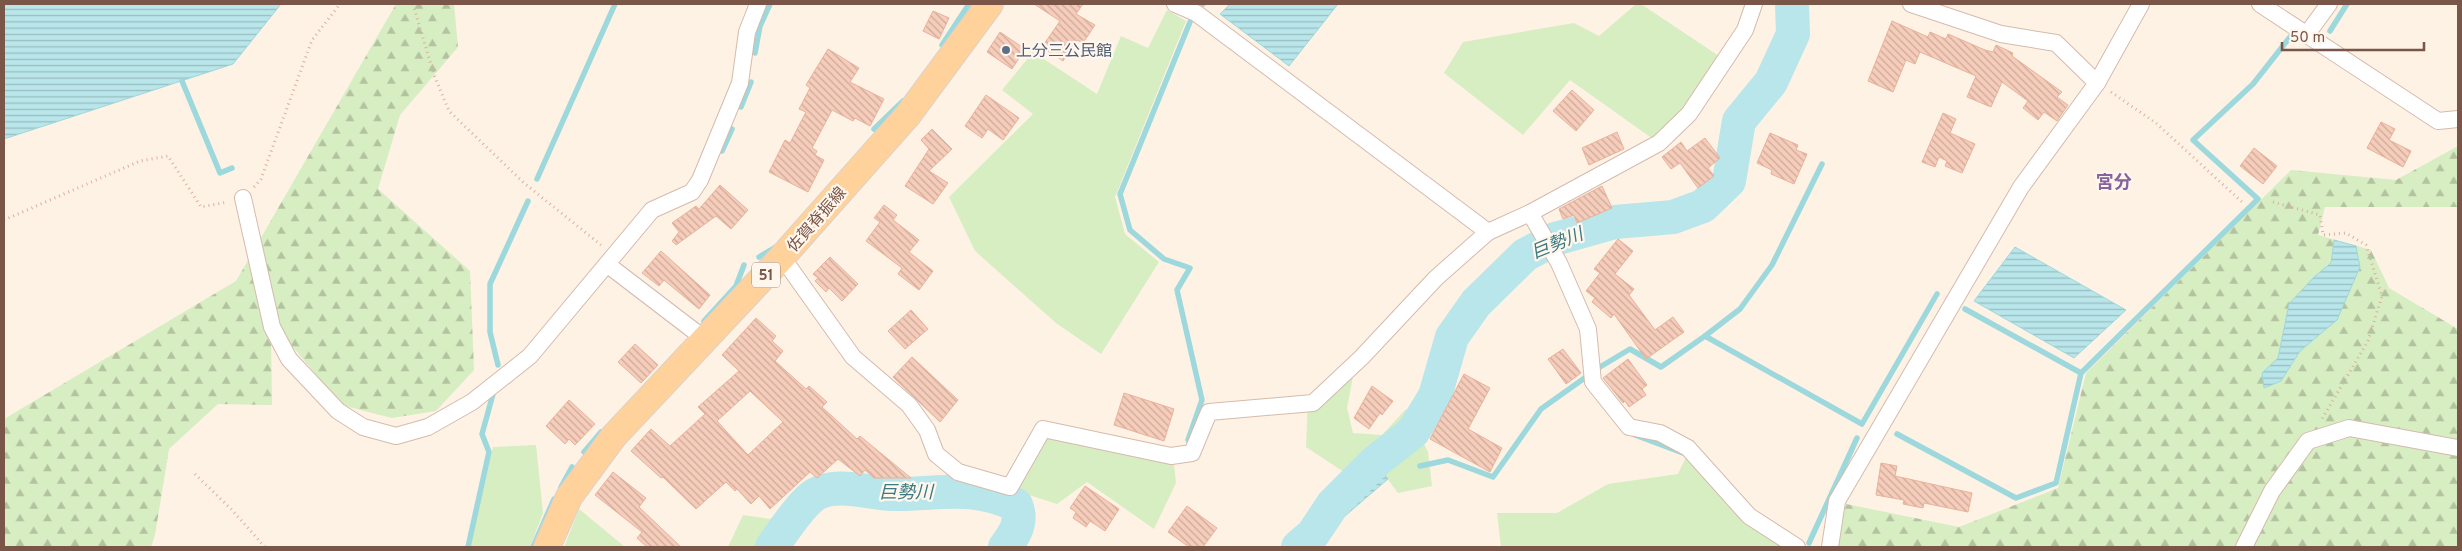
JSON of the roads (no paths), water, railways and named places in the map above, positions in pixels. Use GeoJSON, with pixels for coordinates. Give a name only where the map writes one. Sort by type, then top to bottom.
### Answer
{"type":"FeatureCollection","features":[{"type":"Feature","properties":{"kind":"main road","name":"佐賀脊振線"},"geometry":{"type":"LineString","coordinates":[[547,547],[569,497],[614,436],[706,340],[908,116],[990,4]]}},
{"type":"Feature","properties":{"kind":"street"},"geometry":{"type":"LineString","coordinates":[[243,198],[272,327],[289,359],[338,411],[364,427],[396,436],[428,427],[472,402],[530,356],[652,210],[692,192],[700,180],[740,84],[747,32],[758,4]]}},
{"type":"Feature","properties":{"kind":"street"},"geometry":{"type":"LineString","coordinates":[[1175,4],[1196,13],[1488,232]]}},
{"type":"Feature","properties":{"kind":"street"},"geometry":{"type":"LineString","coordinates":[[782,257],[853,357],[909,405],[927,430],[936,454],[958,472],[1010,487],[1043,429],[1171,456],[1192,453],[1209,412],[1313,404],[1362,357],[1436,278],[1488,232],[1533,219],[1659,144],[1689,114],[1745,30],[1754,4]]}},
{"type":"Feature","properties":{"kind":"street"},"geometry":{"type":"LineString","coordinates":[[1911,4],[2001,34],[2056,43],[2097,83]]}},
{"type":"Feature","properties":{"kind":"street"},"geometry":{"type":"LineString","coordinates":[[1830,547],[1837,501],[2021,187],[2097,83],[2140,4]]}},
{"type":"Feature","properties":{"kind":"street"},"geometry":{"type":"LineString","coordinates":[[2260,4],[2438,121],[2458,119]]}},
{"type":"Feature","properties":{"kind":"street"},"geometry":{"type":"LineString","coordinates":[[2307,34],[2329,4]]}},
{"type":"Feature","properties":{"kind":"street"},"geometry":{"type":"LineString","coordinates":[[1533,219],[1559,263],[1588,329],[1593,382],[1629,427],[1660,433],[1688,448],[1749,516],[1797,547]]}},
{"type":"Feature","properties":{"kind":"street"},"geometry":{"type":"LineString","coordinates":[[611,260],[706,340]]}},
{"type":"Feature","properties":{"kind":"street"},"geometry":{"type":"LineString","coordinates":[[2244,547],[2272,491],[2308,441],[2349,428],[2458,448]]}},
{"type":"Feature","properties":{"kind":"water"},"geometry":{"type":"Polygon","coordinates":[[[4,4],[281,4],[233,64],[4,139],[4,4]]]}},
{"type":"Feature","properties":{"kind":"water"},"geometry":{"type":"Polygon","coordinates":[[[1230,4],[1338,4],[1289,66],[1220,14],[1230,4]]]}},
{"type":"Feature","properties":{"kind":"water"},"geometry":{"type":"Polygon","coordinates":[[[2334,240],[2356,246],[2360,267],[2337,320],[2300,351],[2281,381],[2264,388],[2262,373],[2278,358],[2289,304],[2314,277],[2331,263],[2334,240]]]}},
{"type":"Feature","properties":{"kind":"water"},"geometry":{"type":"Polygon","coordinates":[[[2015,247],[2126,310],[2074,358],[1974,301],[2015,247]]]}},
{"type":"Feature","properties":{"kind":"water"},"geometry":{"type":"Polygon","coordinates":[[[1371,456],[1388,479],[1309,547],[1288,547],[1344,472],[1371,456]]]}},
{"type":"Feature","properties":{"kind":"waterway"},"geometry":{"type":"LineString","coordinates":[[537,179],[615,4]]}},
{"type":"Feature","properties":{"kind":"waterway"},"geometry":{"type":"LineString","coordinates":[[755,53],[760,26],[770,4]]}},
{"type":"Feature","properties":{"kind":"waterway"},"geometry":{"type":"LineString","coordinates":[[942,45],[969,4]]}},
{"type":"Feature","properties":{"kind":"waterway","name":"巨勢川"},"geometry":{"type":"LineString","coordinates":[[1298,547],[1313,534],[1333,504],[1375,462],[1413,432],[1435,396],[1452,337],[1476,303],[1525,255],[1555,239],[1615,222],[1673,217],[1703,206],[1729,181],[1739,121],[1771,82],[1793,34],[1792,4]]}},
{"type":"Feature","properties":{"kind":"waterway"},"geometry":{"type":"LineString","coordinates":[[2330,31],[2347,4]]}},
{"type":"Feature","properties":{"kind":"waterway"},"geometry":{"type":"LineString","coordinates":[[1188,440],[1202,400],[1177,290],[1190,268],[1164,259],[1130,230],[1120,194],[1190,22]]}},
{"type":"Feature","properties":{"kind":"waterway"},"geometry":{"type":"LineString","coordinates":[[1897,434],[2016,498],[2056,483],[2081,373],[2258,199],[2193,140],[2253,84],[2290,37]]}},
{"type":"Feature","properties":{"kind":"waterway"},"geometry":{"type":"LineString","coordinates":[[182,81],[220,173],[232,168]]}},
{"type":"Feature","properties":{"kind":"waterway"},"geometry":{"type":"LineString","coordinates":[[741,107],[751,82]]}},
{"type":"Feature","properties":{"kind":"waterway"},"geometry":{"type":"LineString","coordinates":[[874,129],[903,101]]}},
{"type":"Feature","properties":{"kind":"waterway"},"geometry":{"type":"LineString","coordinates":[[722,151],[732,129]]}},
{"type":"Feature","properties":{"kind":"waterway"},"geometry":{"type":"LineString","coordinates":[[1705,336],[1740,309],[1772,265],[1822,164]]}},
{"type":"Feature","properties":{"kind":"waterway"},"geometry":{"type":"LineString","coordinates":[[498,365],[490,332],[490,284],[528,201]]}},
{"type":"Feature","properties":{"kind":"waterway"},"geometry":{"type":"LineString","coordinates":[[759,257],[774,248]]}},
{"type":"Feature","properties":{"kind":"waterway"},"geometry":{"type":"LineString","coordinates":[[704,321],[736,286],[744,265]]}},
{"type":"Feature","properties":{"kind":"waterway"},"geometry":{"type":"LineString","coordinates":[[1600,367],[1630,349],[1661,367],[1705,336],[1862,424],[1937,294]]}},
{"type":"Feature","properties":{"kind":"waterway"},"geometry":{"type":"LineString","coordinates":[[1965,309],[2081,373]]}},
{"type":"Feature","properties":{"kind":"waterway"},"geometry":{"type":"LineString","coordinates":[[1420,466],[1448,460],[1493,477],[1541,409],[1586,377]]}},
{"type":"Feature","properties":{"kind":"waterway"},"geometry":{"type":"LineString","coordinates":[[468,547],[489,452],[482,434],[493,394]]}},
{"type":"Feature","properties":{"kind":"waterway"},"geometry":{"type":"LineString","coordinates":[[584,452],[601,432]]}},
{"type":"Feature","properties":{"kind":"waterway"},"geometry":{"type":"LineString","coordinates":[[1635,435],[1683,453]]}},
{"type":"Feature","properties":{"kind":"waterway"},"geometry":{"type":"LineString","coordinates":[[1809,543],[1857,438]]}},
{"type":"Feature","properties":{"kind":"waterway"},"geometry":{"type":"LineString","coordinates":[[561,487],[572,467]]}},
{"type":"Feature","properties":{"kind":"waterway","name":"巨勢川"},"geometry":{"type":"LineString","coordinates":[[772,547],[810,498],[825,491],[843,488],[892,494],[969,492],[999,498],[1016,505],[1019,517],[1017,528],[1005,547]]}},
{"type":"Feature","properties":{"kind":"waterway"},"geometry":{"type":"LineString","coordinates":[[533,547],[554,499]]}},
{"type":"Feature","properties":{"kind":"place","name":"上分三公民館"},"geometry":{"type":"Point","coordinates":[1006,50]}},
{"type":"Feature","properties":{"kind":"district","name":"宮分"},"geometry":{"type":"Point","coordinates":[2114,182]}}]}
